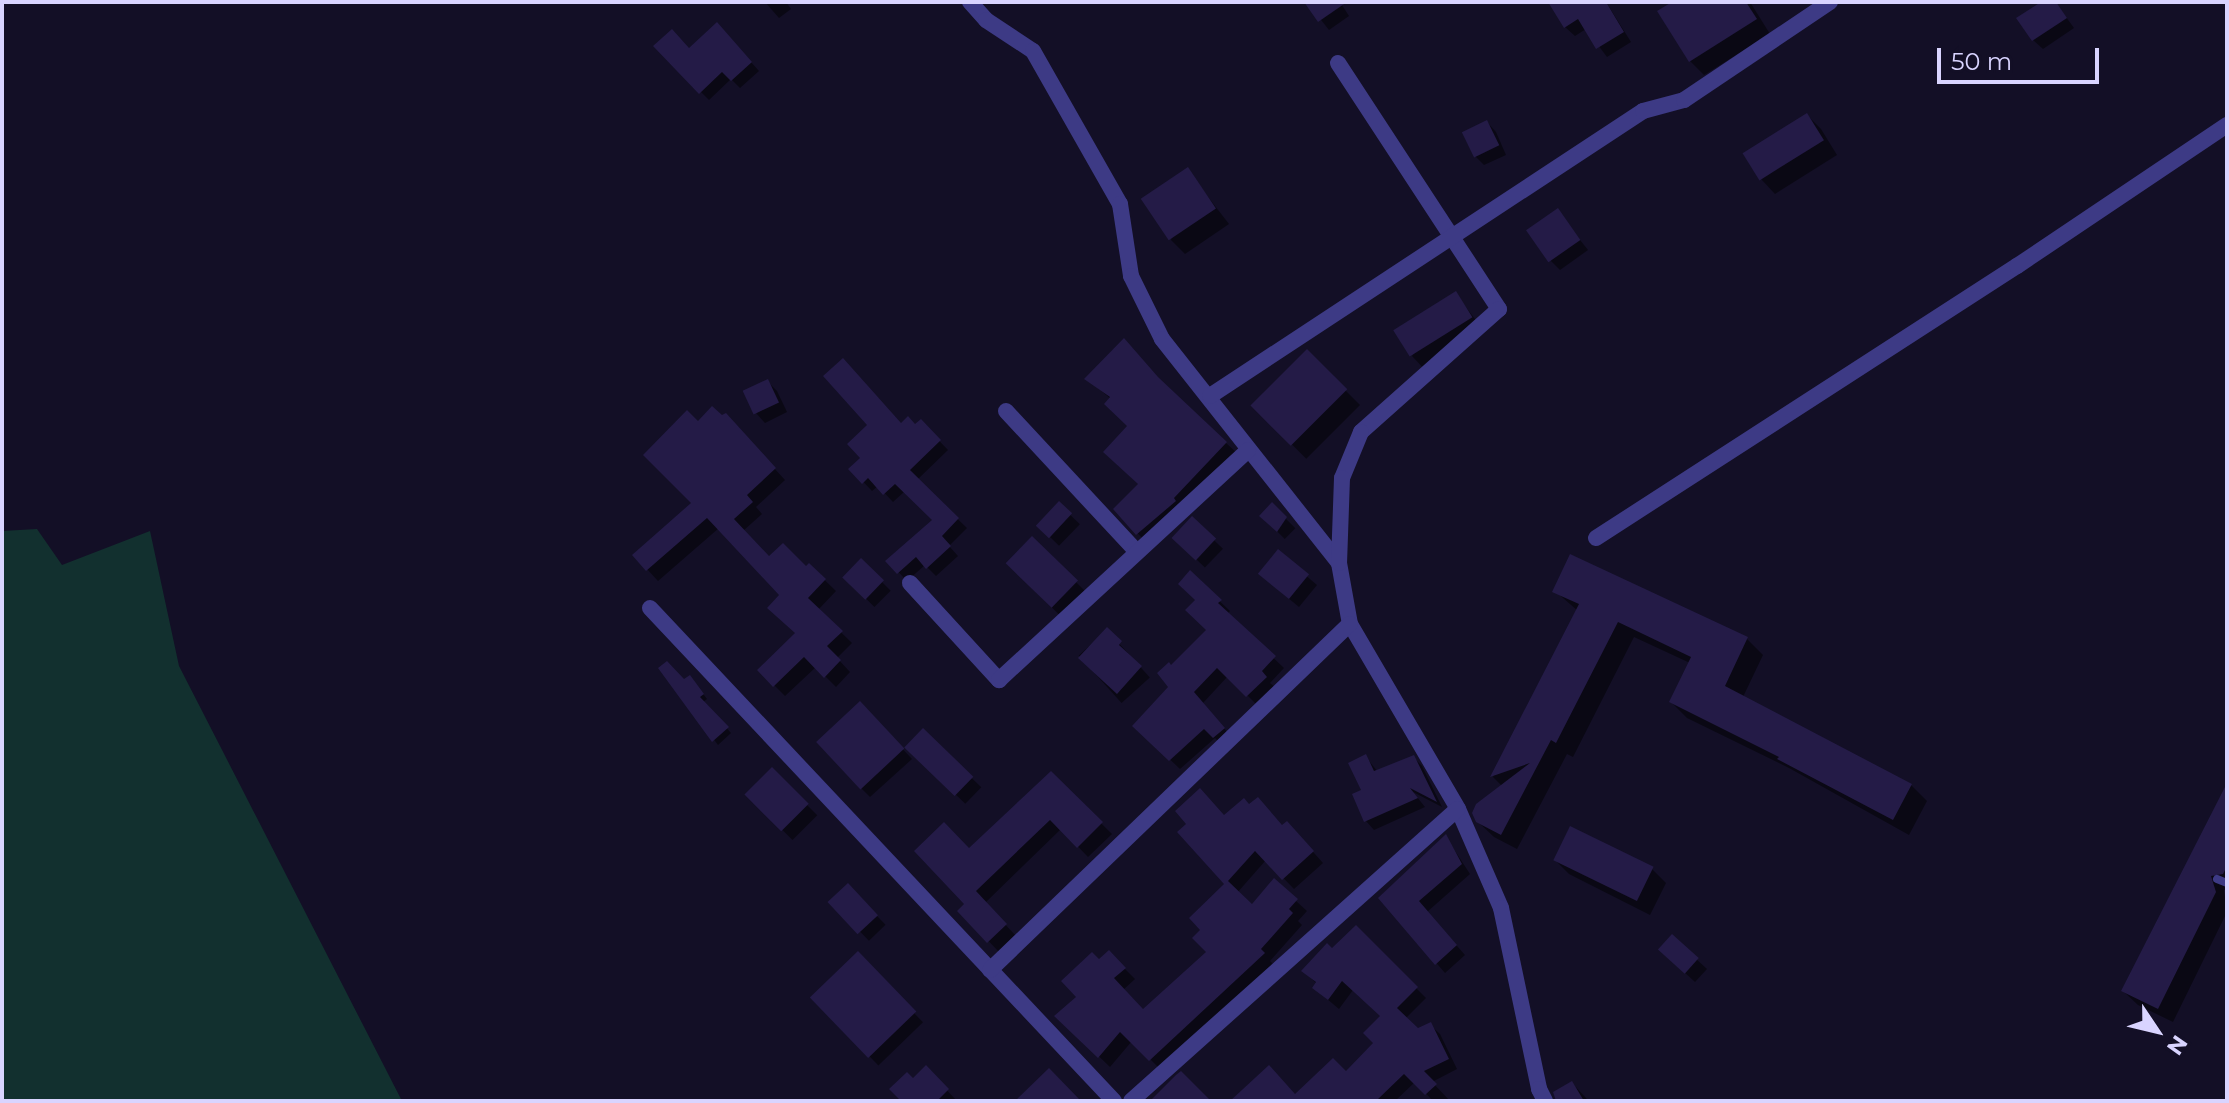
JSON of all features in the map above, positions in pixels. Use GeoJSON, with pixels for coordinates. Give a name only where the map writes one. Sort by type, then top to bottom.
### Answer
{"type":"FeatureCollection","features":[{"type":"Feature","properties":{"kind":"street"},"geometry":{"type":"LineString","coordinates":[[970,2],[986,20],[1033,51],[1120,204],[1131,276],[1162,339],[1339,563]]}},
{"type":"Feature","properties":{"kind":"street"},"geometry":{"type":"LineString","coordinates":[[1210,396],[1643,111],[1684,100],[1830,2]]}},
{"type":"Feature","properties":{"kind":"street"},"geometry":{"type":"LineString","coordinates":[[1338,63],[1499,309],[1361,432],[1342,478],[1339,563],[1350,624],[1458,809],[1501,908],[1539,1089],[1545,1101]]}},
{"type":"Feature","properties":{"kind":"street"},"geometry":{"type":"LineString","coordinates":[[1596,538],[2017,266],[2227,125]]}},
{"type":"Feature","properties":{"kind":"street"},"geometry":{"type":"LineString","coordinates":[[1006,411],[1137,552]]}},
{"type":"Feature","properties":{"kind":"street"},"geometry":{"type":"LineString","coordinates":[[910,583],[999,680],[1248,450]]}},
{"type":"Feature","properties":{"kind":"street"},"geometry":{"type":"LineString","coordinates":[[650,608],[1114,1101]]}},
{"type":"Feature","properties":{"kind":"street"},"geometry":{"type":"LineString","coordinates":[[990,970],[1350,624]]}},
{"type":"Feature","properties":{"kind":"street"},"geometry":{"type":"LineString","coordinates":[[1131,1101],[1458,809]]}},
{"type":"Feature","properties":{"kind":"lane"},"geometry":{"type":"LineString","coordinates":[[2217,879],[2227,883]]}},
{"type":"Feature","properties":{"kind":"green space"},"geometry":{"type":"Polygon","coordinates":[[[37,529],[62,565],[150,531],[179,666],[402,1101],[2,1101],[2,531],[37,529]]]}},
{"type":"Feature","properties":{"kind":"building"},"geometry":{"type":"Polygon","coordinates":[[[1304,2],[1347,2],[1318,22],[1304,2]]]}},
{"type":"Feature","properties":{"kind":"building"},"geometry":{"type":"Polygon","coordinates":[[[1548,2],[1606,2],[1624,32],[1596,49],[1578,19],[1564,28],[1548,2]]]}},
{"type":"Feature","properties":{"kind":"building"},"geometry":{"type":"Polygon","coordinates":[[[1672,2],[1746,2],[1757,19],[1689,62],[1657,11],[1672,2]]]}},
{"type":"Feature","properties":{"kind":"building"},"geometry":{"type":"Polygon","coordinates":[[[2041,2],[2056,2],[2067,18],[2032,41],[2016,18],[2041,2]]]}},
{"type":"Feature","properties":{"kind":"building"},"geometry":{"type":"Polygon","coordinates":[[[717,22],[752,62],[731,81],[722,72],[699,94],[653,46],[672,29],[689,48],[717,22]]]}},
{"type":"Feature","properties":{"kind":"building"},"geometry":{"type":"Polygon","coordinates":[[[1807,113],[1824,140],[1760,180],[1743,153],[1807,113]]]}},
{"type":"Feature","properties":{"kind":"building"},"geometry":{"type":"Polygon","coordinates":[[[1487,120],[1499,145],[1474,157],[1462,132],[1487,120]]]}},
{"type":"Feature","properties":{"kind":"building"},"geometry":{"type":"Polygon","coordinates":[[[1188,167],[1216,208],[1169,240],[1141,199],[1188,167]]]}},
{"type":"Feature","properties":{"kind":"building"},"geometry":{"type":"Polygon","coordinates":[[[1558,208],[1580,240],[1548,262],[1526,230],[1558,208]]]}},
{"type":"Feature","properties":{"kind":"building"},"geometry":{"type":"Polygon","coordinates":[[[1456,291],[1472,317],[1410,357],[1393,330],[1456,291]]]}},
{"type":"Feature","properties":{"kind":"building"},"geometry":{"type":"Polygon","coordinates":[[[1124,338],[1158,377],[1227,442],[1174,498],[1176,501],[1136,535],[1113,509],[1138,484],[1103,452],[1127,426],[1104,404],[1110,397],[1084,379],[1124,338]]]}},
{"type":"Feature","properties":{"kind":"building"},"geometry":{"type":"Polygon","coordinates":[[[1307,349],[1347,389],[1291,446],[1250,406],[1307,349]]]}},
{"type":"Feature","properties":{"kind":"building"},"geometry":{"type":"Polygon","coordinates":[[[843,358],[901,423],[908,416],[915,424],[921,419],[941,440],[910,470],[959,518],[942,536],[951,546],[926,569],[916,557],[897,574],[885,561],[932,520],[895,484],[883,495],[868,478],[862,484],[848,469],[860,458],[847,444],[867,425],[823,376],[843,358]]]}},
{"type":"Feature","properties":{"kind":"building"},"geometry":{"type":"Polygon","coordinates":[[[768,379],[779,403],[754,414],[743,391],[768,379]]]}},
{"type":"Feature","properties":{"kind":"building"},"geometry":{"type":"Polygon","coordinates":[[[712,406],[722,415],[726,413],[776,468],[747,495],[753,502],[734,519],[769,556],[783,543],[806,566],[809,563],[826,579],[808,598],[843,631],[827,646],[841,660],[824,678],[804,657],[773,687],[757,670],[795,633],[767,608],[779,595],[707,518],[646,571],[632,555],[691,503],[643,455],[687,410],[698,421],[712,406]]]}},
{"type":"Feature","properties":{"kind":"building"},"geometry":{"type":"Polygon","coordinates":[[[1059,501],[1072,513],[1049,538],[1036,526],[1059,501]]]}},
{"type":"Feature","properties":{"kind":"building"},"geometry":{"type":"Polygon","coordinates":[[[1272,502],[1287,517],[1277,532],[1259,516],[1272,502]]]}},
{"type":"Feature","properties":{"kind":"building"},"geometry":{"type":"Polygon","coordinates":[[[1192,516],[1216,539],[1196,560],[1172,538],[1192,516]]]}},
{"type":"Feature","properties":{"kind":"building"},"geometry":{"type":"Polygon","coordinates":[[[1032,536],[1078,580],[1052,608],[1006,563],[1032,536]]]}},
{"type":"Feature","properties":{"kind":"building"},"geometry":{"type":"Polygon","coordinates":[[[1278,549],[1309,574],[1289,599],[1258,574],[1278,549]]]}},
{"type":"Feature","properties":{"kind":"building"},"geometry":{"type":"Polygon","coordinates":[[[1570,554],[1748,637],[1725,686],[1912,784],[1893,820],[1777,759],[1779,757],[1669,702],[1691,657],[1618,622],[1556,743],[1551,740],[1501,835],[1476,822],[1472,813],[1476,804],[1530,763],[1490,777],[1579,604],[1552,592],[1570,554]]]}},
{"type":"Feature","properties":{"kind":"building"},"geometry":{"type":"Polygon","coordinates":[[[861,558],[884,580],[865,600],[842,577],[861,558]]]}},
{"type":"Feature","properties":{"kind":"building"},"geometry":{"type":"Polygon","coordinates":[[[1190,570],[1222,600],[1218,603],[1276,656],[1262,671],[1267,677],[1246,697],[1217,668],[1194,692],[1225,728],[1213,738],[1204,729],[1169,761],[1132,726],[1168,687],[1157,673],[1169,662],[1171,665],[1206,630],[1185,610],[1195,600],[1178,584],[1190,570]]]}},
{"type":"Feature","properties":{"kind":"building"},"geometry":{"type":"Polygon","coordinates":[[[1107,627],[1122,641],[1119,645],[1142,666],[1117,694],[1078,658],[1107,627]]]}},
{"type":"Feature","properties":{"kind":"building"},"geometry":{"type":"Polygon","coordinates":[[[667,661],[684,679],[690,675],[704,694],[700,697],[729,727],[712,742],[658,668],[667,661]]]}},
{"type":"Feature","properties":{"kind":"building"},"geometry":{"type":"Polygon","coordinates":[[[860,701],[904,749],[860,789],[816,742],[860,701]]]}},
{"type":"Feature","properties":{"kind":"building"},"geometry":{"type":"Polygon","coordinates":[[[923,728],[973,777],[955,796],[904,747],[923,728]]]}},
{"type":"Feature","properties":{"kind":"building"},"geometry":{"type":"Polygon","coordinates":[[[1366,754],[1374,771],[1414,755],[1437,802],[1410,788],[1418,798],[1364,822],[1352,794],[1361,790],[1348,763],[1366,754]]]}},
{"type":"Feature","properties":{"kind":"building"},"geometry":{"type":"Polygon","coordinates":[[[772,767],[809,804],[781,831],[744,795],[772,767]]]}},
{"type":"Feature","properties":{"kind":"building"},"geometry":{"type":"Polygon","coordinates":[[[1051,771],[1103,822],[1077,848],[1050,820],[976,891],[1007,924],[987,943],[957,911],[964,904],[914,851],[944,822],[969,848],[1051,771]]]}},
{"type":"Feature","properties":{"kind":"building"},"geometry":{"type":"Polygon","coordinates":[[[2227,783],[2227,866],[2223,874],[2211,876],[2216,892],[2158,1009],[2121,991],[2227,783]]]}},
{"type":"Feature","properties":{"kind":"building"},"geometry":{"type":"Polygon","coordinates":[[[1200,788],[1224,815],[1244,798],[1249,804],[1258,797],[1282,825],[1287,821],[1314,851],[1282,880],[1255,851],[1228,881],[1252,904],[1274,878],[1298,899],[1289,909],[1293,913],[1261,949],[1265,953],[1149,1061],[1120,1032],[1098,1058],[1054,1016],[1076,997],[1061,981],[1092,952],[1099,959],[1109,950],[1126,968],[1114,978],[1143,1009],[1206,952],[1192,938],[1200,930],[1189,918],[1224,884],[1177,832],[1186,824],[1175,811],[1200,788]]]}},
{"type":"Feature","properties":{"kind":"building"},"geometry":{"type":"Polygon","coordinates":[[[1570,826],[1654,867],[1637,901],[1553,860],[1570,826]]]}},
{"type":"Feature","properties":{"kind":"building"},"geometry":{"type":"Polygon","coordinates":[[[1446,834],[1462,864],[1419,901],[1457,945],[1435,965],[1378,898],[1446,834]]]}},
{"type":"Feature","properties":{"kind":"building"},"geometry":{"type":"Polygon","coordinates":[[[848,883],[878,915],[858,934],[828,902],[848,883]]]}},
{"type":"Feature","properties":{"kind":"building"},"geometry":{"type":"Polygon","coordinates":[[[1356,925],[1418,987],[1397,1008],[1418,1028],[1431,1022],[1449,1059],[1424,1071],[1437,1084],[1425,1095],[1404,1074],[1376,1101],[1230,1101],[1269,1065],[1295,1094],[1333,1058],[1346,1071],[1373,1043],[1363,1033],[1380,1016],[1342,981],[1328,1000],[1312,988],[1316,982],[1301,971],[1327,943],[1332,948],[1356,925]]]}},
{"type":"Feature","properties":{"kind":"building"},"geometry":{"type":"Polygon","coordinates":[[[1672,934],[1699,958],[1685,974],[1658,950],[1672,934]]]}},
{"type":"Feature","properties":{"kind":"building"},"geometry":{"type":"Polygon","coordinates":[[[858,951],[916,1011],[868,1058],[810,998],[858,951]]]}},
{"type":"Feature","properties":{"kind":"building"},"geometry":{"type":"Polygon","coordinates":[[[926,1065],[949,1089],[937,1101],[901,1101],[889,1089],[907,1072],[913,1078],[926,1065]]]}},
{"type":"Feature","properties":{"kind":"building"},"geometry":{"type":"Polygon","coordinates":[[[1049,1068],[1081,1101],[1015,1101],[1049,1068]]]}},
{"type":"Feature","properties":{"kind":"building"},"geometry":{"type":"Polygon","coordinates":[[[1181,1071],[1211,1101],[1150,1101],[1176,1075],[1181,1071]]]}},
{"type":"Feature","properties":{"kind":"building"},"geometry":{"type":"Polygon","coordinates":[[[1572,1081],[1584,1101],[1556,1101],[1553,1092],[1572,1081]]]}}]}
